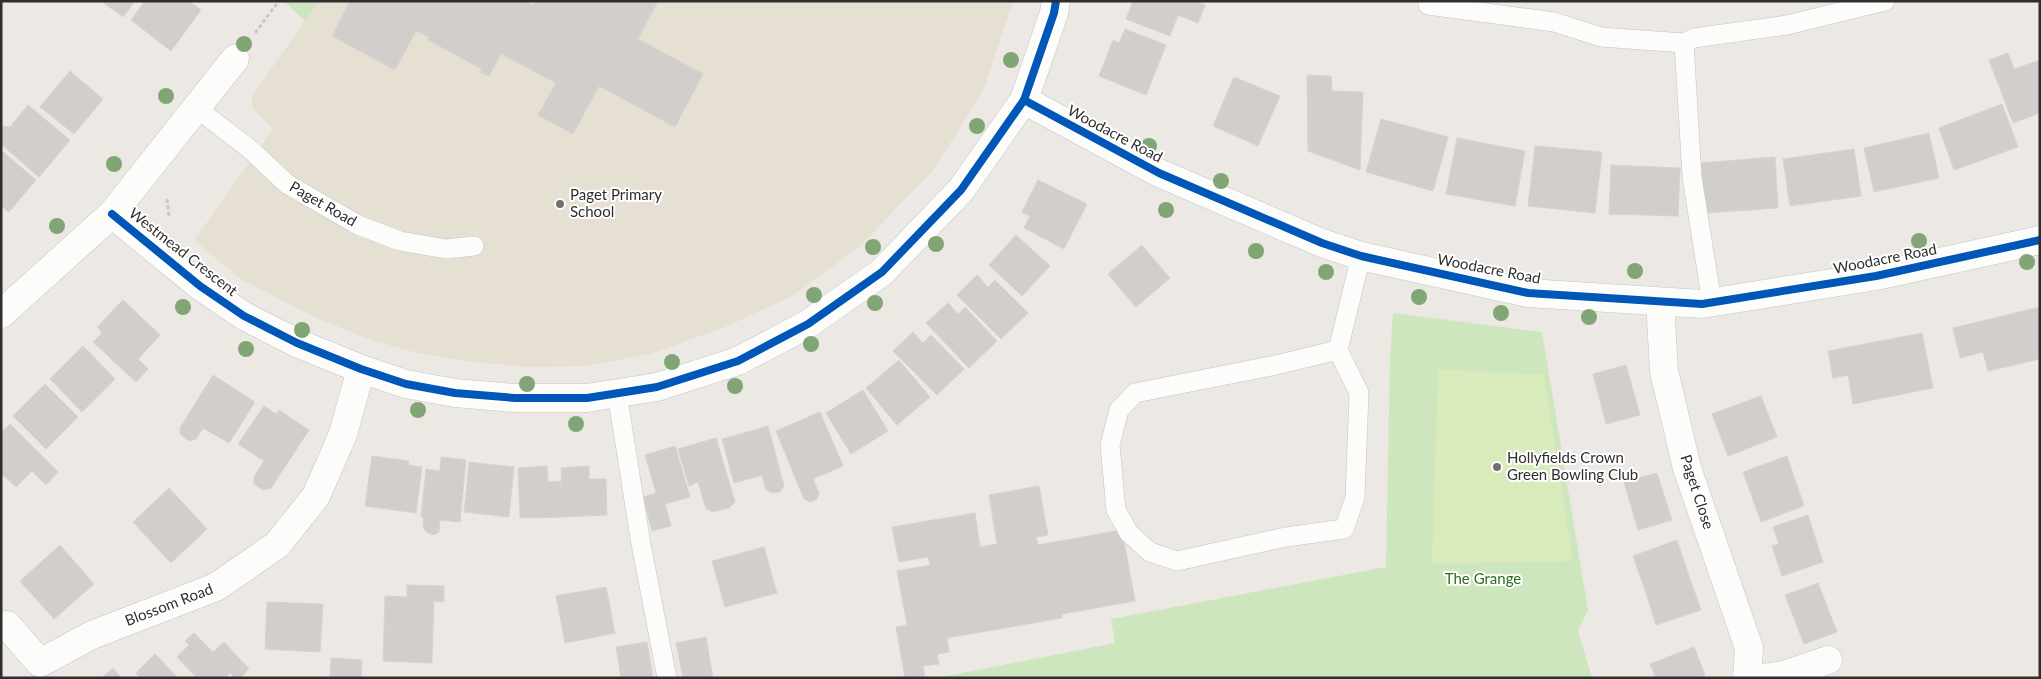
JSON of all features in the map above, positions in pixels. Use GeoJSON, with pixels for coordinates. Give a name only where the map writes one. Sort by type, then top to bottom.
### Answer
{"type":"FeatureCollection","features":[{"type":"Feature","properties":{"kind":"street","name":"Westmead Crescent"},"geometry":{"type":"LineString","coordinates":[[112,214],[200,286],[244,316],[297,343],[361,369],[406,384],[454,393],[498,397],[587,398],[657,387],[738,361],[808,324],[882,272],[961,190],[1024,100],[1054,13],[1056,1]]}},
{"type":"Feature","properties":{"kind":"street"},"geometry":{"type":"LineString","coordinates":[[1,314],[112,214],[235,59]]}},
{"type":"Feature","properties":{"kind":"street","name":"Woodacre Road"},"geometry":{"type":"LineString","coordinates":[[1024,100],[1159,174],[1322,243],[1361,256],[1528,293],[1660,302],[1712,303],[1876,276],[2040,240]]}},
{"type":"Feature","properties":{"kind":"street","name":"Paget Close"},"geometry":{"type":"LineString","coordinates":[[1660,302],[1664,371],[1688,468],[1749,648],[1747,678]]}},
{"type":"Feature","properties":{"kind":"street","name":"Blossom Road"},"geometry":{"type":"LineString","coordinates":[[7,625],[41,670],[92,635],[216,588],[276,545],[316,496],[343,434],[361,369]]}},
{"type":"Feature","properties":{"kind":"street"},"geometry":{"type":"LineString","coordinates":[[1762,678],[1784,675],[1828,660]]}},
{"type":"Feature","properties":{"kind":"lane"},"geometry":{"type":"LineString","coordinates":[[1428,5],[1554,22],[1601,37],[1684,43],[1694,38],[1787,25],[1885,1]]}},
{"type":"Feature","properties":{"kind":"lane"},"geometry":{"type":"LineString","coordinates":[[1684,43],[1692,177],[1712,303]]}},
{"type":"Feature","properties":{"kind":"lane","name":"Paget Road"},"geometry":{"type":"LineString","coordinates":[[196,107],[251,150],[286,184],[358,225],[400,241],[446,249],[474,246]]}},
{"type":"Feature","properties":{"kind":"lane"},"geometry":{"type":"LineString","coordinates":[[1338,350],[1276,365],[1135,392],[1119,410],[1110,445],[1116,510],[1128,533],[1150,552],[1177,561],[1286,537],[1344,529],[1355,498],[1359,393],[1338,350],[1361,256]]}},
{"type":"Feature","properties":{"kind":"lane"},"geometry":{"type":"LineString","coordinates":[[617,393],[641,544],[667,678]]}},
{"type":"Feature","properties":{"kind":"path"},"geometry":{"type":"LineString","coordinates":[[235,59],[279,1]]}},
{"type":"Feature","properties":{"kind":"path"},"geometry":{"type":"LineString","coordinates":[[167,196],[169,218],[173,224]]}},
{"type":"Feature","properties":{"kind":"shaded area","name":"Paget Primary School"},"geometry":{"type":"Polygon","coordinates":[[[319,1],[1013,1],[984,89],[934,169],[859,247],[792,296],[723,328],[650,354],[586,366],[524,367],[466,361],[417,353],[365,338],[317,318],[242,280],[195,239],[273,129],[253,109],[252,96],[319,1]]]}},
{"type":"Feature","properties":{"kind":"green space"},"geometry":{"type":"Polygon","coordinates":[[[284,1],[319,1],[305,21],[284,1]]]}},
{"type":"Feature","properties":{"kind":"green space","name":"The Grange"},"geometry":{"type":"Polygon","coordinates":[[[1393,313],[1542,332],[1588,610],[1578,631],[1592,678],[937,678],[1115,643],[1111,619],[1386,567],[1390,358],[1393,313]]]}},
{"type":"Feature","properties":{"kind":"green space","name":"Hollyfields Crown Green Bowling Club"},"geometry":{"type":"Polygon","coordinates":[[[1438,370],[1544,374],[1573,561],[1432,564],[1438,370]]]}},
{"type":"Feature","properties":{"kind":"building"},"geometry":{"type":"Polygon","coordinates":[[[101,1],[135,1],[123,17],[101,1]]]}},
{"type":"Feature","properties":{"kind":"building"},"geometry":{"type":"Polygon","coordinates":[[[145,1],[189,1],[201,10],[171,51],[131,20],[145,1]]]}},
{"type":"Feature","properties":{"kind":"building"},"geometry":{"type":"Polygon","coordinates":[[[350,1],[524,1],[533,6],[535,1],[658,1],[638,39],[703,74],[675,127],[599,86],[573,134],[538,115],[556,83],[501,54],[489,76],[480,72],[482,69],[428,40],[429,37],[416,31],[395,70],[332,36],[350,1]]]}},
{"type":"Feature","properties":{"kind":"building"},"geometry":{"type":"Polygon","coordinates":[[[1133,1],[1195,1],[1205,5],[1198,23],[1178,15],[1170,36],[1126,19],[1133,1]]]}},
{"type":"Feature","properties":{"kind":"building"},"geometry":{"type":"Polygon","coordinates":[[[1125,29],[1166,45],[1146,95],[1099,76],[1113,40],[1119,43],[1125,29]]]}},
{"type":"Feature","properties":{"kind":"building"},"geometry":{"type":"Polygon","coordinates":[[[2008,53],[2014,69],[2040,60],[2040,113],[2013,123],[1989,60],[2008,53]]]}},
{"type":"Feature","properties":{"kind":"building"},"geometry":{"type":"Polygon","coordinates":[[[70,71],[103,99],[74,134],[40,107],[70,71]]]}},
{"type":"Feature","properties":{"kind":"building"},"geometry":{"type":"Polygon","coordinates":[[[1307,75],[1331,76],[1332,91],[1363,92],[1360,170],[1308,151],[1307,75]]]}},
{"type":"Feature","properties":{"kind":"building"},"geometry":{"type":"Polygon","coordinates":[[[1234,77],[1280,96],[1258,146],[1213,126],[1234,77]]]}},
{"type":"Feature","properties":{"kind":"building"},"geometry":{"type":"Polygon","coordinates":[[[2002,104],[2018,147],[1954,170],[1939,128],[2002,104]]]}},
{"type":"Feature","properties":{"kind":"building"},"geometry":{"type":"Polygon","coordinates":[[[28,105],[70,140],[39,177],[1,144],[1,126],[10,127],[28,105]]]}},
{"type":"Feature","properties":{"kind":"building"},"geometry":{"type":"Polygon","coordinates":[[[1381,119],[1448,137],[1433,191],[1366,172],[1381,119]]]}},
{"type":"Feature","properties":{"kind":"building"},"geometry":{"type":"Polygon","coordinates":[[[1929,133],[1939,178],[1874,192],[1864,148],[1929,133]]]}},
{"type":"Feature","properties":{"kind":"building"},"geometry":{"type":"Polygon","coordinates":[[[1457,138],[1525,151],[1515,206],[1446,194],[1457,138]]]}},
{"type":"Feature","properties":{"kind":"building"},"geometry":{"type":"Polygon","coordinates":[[[1535,146],[1602,152],[1595,213],[1528,206],[1535,146]]]}},
{"type":"Feature","properties":{"kind":"building"},"geometry":{"type":"Polygon","coordinates":[[[1854,149],[1861,196],[1790,206],[1783,159],[1854,149]]]}},
{"type":"Feature","properties":{"kind":"building"},"geometry":{"type":"Polygon","coordinates":[[[2,151],[36,180],[9,212],[1,206],[2,151]]]}},
{"type":"Feature","properties":{"kind":"building"},"geometry":{"type":"Polygon","coordinates":[[[1775,157],[1778,208],[1705,213],[1701,163],[1775,157]]]}},
{"type":"Feature","properties":{"kind":"building"},"geometry":{"type":"Polygon","coordinates":[[[1611,165],[1680,168],[1678,216],[1609,214],[1611,165]]]}},
{"type":"Feature","properties":{"kind":"building"},"geometry":{"type":"Polygon","coordinates":[[[1038,180],[1087,204],[1064,249],[1024,228],[1030,216],[1022,212],[1038,180]]]}},
{"type":"Feature","properties":{"kind":"building"},"geometry":{"type":"Polygon","coordinates":[[[1016,235],[1050,266],[1022,296],[989,265],[1016,235]]]}},
{"type":"Feature","properties":{"kind":"building"},"geometry":{"type":"Polygon","coordinates":[[[1142,245],[1170,278],[1136,307],[1108,274],[1142,245]]]}},
{"type":"Feature","properties":{"kind":"building"},"geometry":{"type":"Polygon","coordinates":[[[977,275],[988,287],[995,280],[1028,313],[1001,339],[957,295],[977,275]]]}},
{"type":"Feature","properties":{"kind":"building"},"geometry":{"type":"Polygon","coordinates":[[[123,300],[160,335],[138,359],[148,369],[136,382],[93,342],[102,333],[97,327],[123,300]]]}},
{"type":"Feature","properties":{"kind":"building"},"geometry":{"type":"Polygon","coordinates":[[[948,303],[958,314],[965,307],[997,341],[969,368],[926,323],[948,303]]]}},
{"type":"Feature","properties":{"kind":"building"},"geometry":{"type":"Polygon","coordinates":[[[2040,307],[2040,359],[1988,371],[1983,352],[1960,358],[1953,328],[2040,307]]]}},
{"type":"Feature","properties":{"kind":"building"},"geometry":{"type":"Polygon","coordinates":[[[913,332],[923,343],[931,335],[964,369],[937,395],[893,351],[913,332]]]}},
{"type":"Feature","properties":{"kind":"building"},"geometry":{"type":"Polygon","coordinates":[[[1922,333],[1933,388],[1853,404],[1848,375],[1833,378],[1828,351],[1922,333]]]}},
{"type":"Feature","properties":{"kind":"building"},"geometry":{"type":"Polygon","coordinates":[[[83,346],[115,379],[82,412],[50,379],[83,346]]]}},
{"type":"Feature","properties":{"kind":"building"},"geometry":{"type":"Polygon","coordinates":[[[899,360],[930,397],[897,425],[866,388],[899,360]]]}},
{"type":"Feature","properties":{"kind":"building"},"geometry":{"type":"Polygon","coordinates":[[[1626,365],[1640,415],[1606,424],[1593,374],[1626,365]]]}},
{"type":"Feature","properties":{"kind":"building"},"geometry":{"type":"Polygon","coordinates":[[[213,375],[255,402],[229,443],[203,428],[196,439],[189,441],[180,434],[180,428],[213,375]]]}},
{"type":"Feature","properties":{"kind":"building"},"geometry":{"type":"Polygon","coordinates":[[[45,384],[78,417],[46,449],[13,416],[45,384]]]}},
{"type":"Feature","properties":{"kind":"building"},"geometry":{"type":"Polygon","coordinates":[[[863,390],[888,431],[851,454],[826,413],[863,390]]]}},
{"type":"Feature","properties":{"kind":"building"},"geometry":{"type":"Polygon","coordinates":[[[1761,396],[1777,437],[1728,456],[1712,414],[1761,396]]]}},
{"type":"Feature","properties":{"kind":"building"},"geometry":{"type":"Polygon","coordinates":[[[264,406],[276,414],[279,410],[309,430],[271,488],[263,490],[254,484],[254,477],[264,461],[238,444],[264,406]]]}},
{"type":"Feature","properties":{"kind":"building"},"geometry":{"type":"Polygon","coordinates":[[[820,412],[843,466],[813,479],[819,493],[817,499],[811,502],[804,499],[776,431],[820,412]]]}},
{"type":"Feature","properties":{"kind":"building"},"geometry":{"type":"Polygon","coordinates":[[[10,424],[58,472],[46,485],[32,471],[16,487],[1,473],[1,433],[10,424]]]}},
{"type":"Feature","properties":{"kind":"building"},"geometry":{"type":"Polygon","coordinates":[[[768,426],[784,486],[780,492],[773,493],[766,490],[762,475],[734,483],[722,439],[768,426]]]}},
{"type":"Feature","properties":{"kind":"building"},"geometry":{"type":"Polygon","coordinates":[[[716,438],[735,502],[729,508],[713,512],[706,509],[698,482],[689,486],[678,449],[716,438]]]}},
{"type":"Feature","properties":{"kind":"building"},"geometry":{"type":"Polygon","coordinates":[[[675,446],[690,497],[665,504],[671,526],[652,531],[643,497],[656,493],[645,455],[675,446]]]}},
{"type":"Feature","properties":{"kind":"building"},"geometry":{"type":"Polygon","coordinates":[[[372,456],[409,461],[408,465],[422,467],[416,513],[365,506],[372,456]]]}},
{"type":"Feature","properties":{"kind":"building"},"geometry":{"type":"Polygon","coordinates":[[[1787,456],[1804,506],[1761,522],[1743,472],[1787,456]]]}},
{"type":"Feature","properties":{"kind":"building"},"geometry":{"type":"Polygon","coordinates":[[[441,457],[466,460],[460,522],[440,520],[439,532],[434,535],[428,533],[423,528],[424,518],[421,517],[426,469],[440,471],[441,457]]]}},
{"type":"Feature","properties":{"kind":"building"},"geometry":{"type":"Polygon","coordinates":[[[469,462],[514,467],[509,517],[464,512],[469,462]]]}},
{"type":"Feature","properties":{"kind":"building"},"geometry":{"type":"Polygon","coordinates":[[[547,466],[548,482],[562,481],[563,517],[520,518],[518,468],[547,466]]]}},
{"type":"Feature","properties":{"kind":"building"},"geometry":{"type":"Polygon","coordinates":[[[589,466],[589,479],[606,479],[607,515],[563,517],[561,468],[589,466]]]}},
{"type":"Feature","properties":{"kind":"building"},"geometry":{"type":"Polygon","coordinates":[[[1657,473],[1672,520],[1638,530],[1624,482],[1657,473]]]}},
{"type":"Feature","properties":{"kind":"building"},"geometry":{"type":"Polygon","coordinates":[[[1039,486],[1048,535],[1036,537],[1038,545],[1122,530],[1135,601],[1062,614],[1062,618],[947,638],[949,652],[937,654],[939,664],[923,666],[925,678],[905,678],[896,627],[907,625],[897,571],[930,565],[928,557],[899,562],[892,527],[975,513],[980,547],[997,544],[989,495],[1039,486]]]}},
{"type":"Feature","properties":{"kind":"building"},"geometry":{"type":"Polygon","coordinates":[[[169,488],[207,529],[171,563],[133,522],[169,488]]]}},
{"type":"Feature","properties":{"kind":"building"},"geometry":{"type":"Polygon","coordinates":[[[1808,515],[1823,562],[1782,576],[1772,546],[1779,544],[1773,527],[1808,515]]]}},
{"type":"Feature","properties":{"kind":"building"},"geometry":{"type":"Polygon","coordinates":[[[1677,540],[1689,576],[1645,590],[1633,556],[1677,540]]]}},
{"type":"Feature","properties":{"kind":"building"},"geometry":{"type":"Polygon","coordinates":[[[60,545],[94,584],[54,619],[20,581],[60,545]]]}},
{"type":"Feature","properties":{"kind":"building"},"geometry":{"type":"Polygon","coordinates":[[[764,547],[777,593],[725,607],[712,561],[764,547]]]}},
{"type":"Feature","properties":{"kind":"building"},"geometry":{"type":"Polygon","coordinates":[[[1689,576],[1701,610],[1656,625],[1645,590],[1689,576]]]}},
{"type":"Feature","properties":{"kind":"building"},"geometry":{"type":"Polygon","coordinates":[[[1818,583],[1837,632],[1804,644],[1785,595],[1818,583]]]}},
{"type":"Feature","properties":{"kind":"building"},"geometry":{"type":"Polygon","coordinates":[[[407,585],[444,586],[444,602],[434,601],[433,630],[384,628],[385,596],[407,597],[407,585]]]}},
{"type":"Feature","properties":{"kind":"building"},"geometry":{"type":"Polygon","coordinates":[[[606,587],[615,633],[565,643],[556,596],[606,587]]]}},
{"type":"Feature","properties":{"kind":"building"},"geometry":{"type":"Polygon","coordinates":[[[267,602],[323,604],[320,652],[265,649],[267,602]]]}},
{"type":"Feature","properties":{"kind":"building"},"geometry":{"type":"Polygon","coordinates":[[[384,628],[433,630],[432,663],[383,661],[384,628]]]}},
{"type":"Feature","properties":{"kind":"building"},"geometry":{"type":"Polygon","coordinates":[[[194,633],[213,652],[224,642],[249,669],[240,678],[235,678],[230,673],[225,678],[197,678],[177,657],[189,645],[185,641],[194,633]]]}},
{"type":"Feature","properties":{"kind":"building"},"geometry":{"type":"Polygon","coordinates":[[[706,637],[713,678],[683,678],[676,643],[706,637]]]}},
{"type":"Feature","properties":{"kind":"building"},"geometry":{"type":"Polygon","coordinates":[[[647,642],[653,678],[621,678],[616,647],[647,642]]]}},
{"type":"Feature","properties":{"kind":"building"},"geometry":{"type":"Polygon","coordinates":[[[1694,647],[1705,675],[1697,678],[1656,678],[1650,664],[1694,647]]]}},
{"type":"Feature","properties":{"kind":"building"},"geometry":{"type":"Polygon","coordinates":[[[155,654],[178,678],[141,678],[136,673],[155,654]]]}},
{"type":"Feature","properties":{"kind":"building"},"geometry":{"type":"Polygon","coordinates":[[[331,658],[362,660],[361,678],[330,678],[331,658]]]}},
{"type":"Feature","properties":{"kind":"building"},"geometry":{"type":"Polygon","coordinates":[[[113,668],[121,678],[102,678],[113,668]]]}},
{"type":"Feature","properties":{"kind":"cycle path"},"geometry":{"type":"LineString","coordinates":[[112,214],[200,286],[244,316],[297,343],[361,369],[406,384],[455,393],[515,398],[587,398],[657,387],[738,361],[808,324],[882,272],[961,190],[1024,100],[1054,13],[1056,1]]}},
{"type":"Feature","properties":{"kind":"cycle path"},"geometry":{"type":"LineString","coordinates":[[1024,100],[1159,173],[1322,243],[1361,256],[1528,293],[1702,304],[1876,276],[2040,240]]}},
{"type":"Feature","properties":{"kind":"place","name":"Paget Primary School"},"geometry":{"type":"Point","coordinates":[560,204]}},
{"type":"Feature","properties":{"kind":"place","name":"Hollyfields Crown Green Bowling Club"},"geometry":{"type":"Point","coordinates":[1497,467]}}]}
